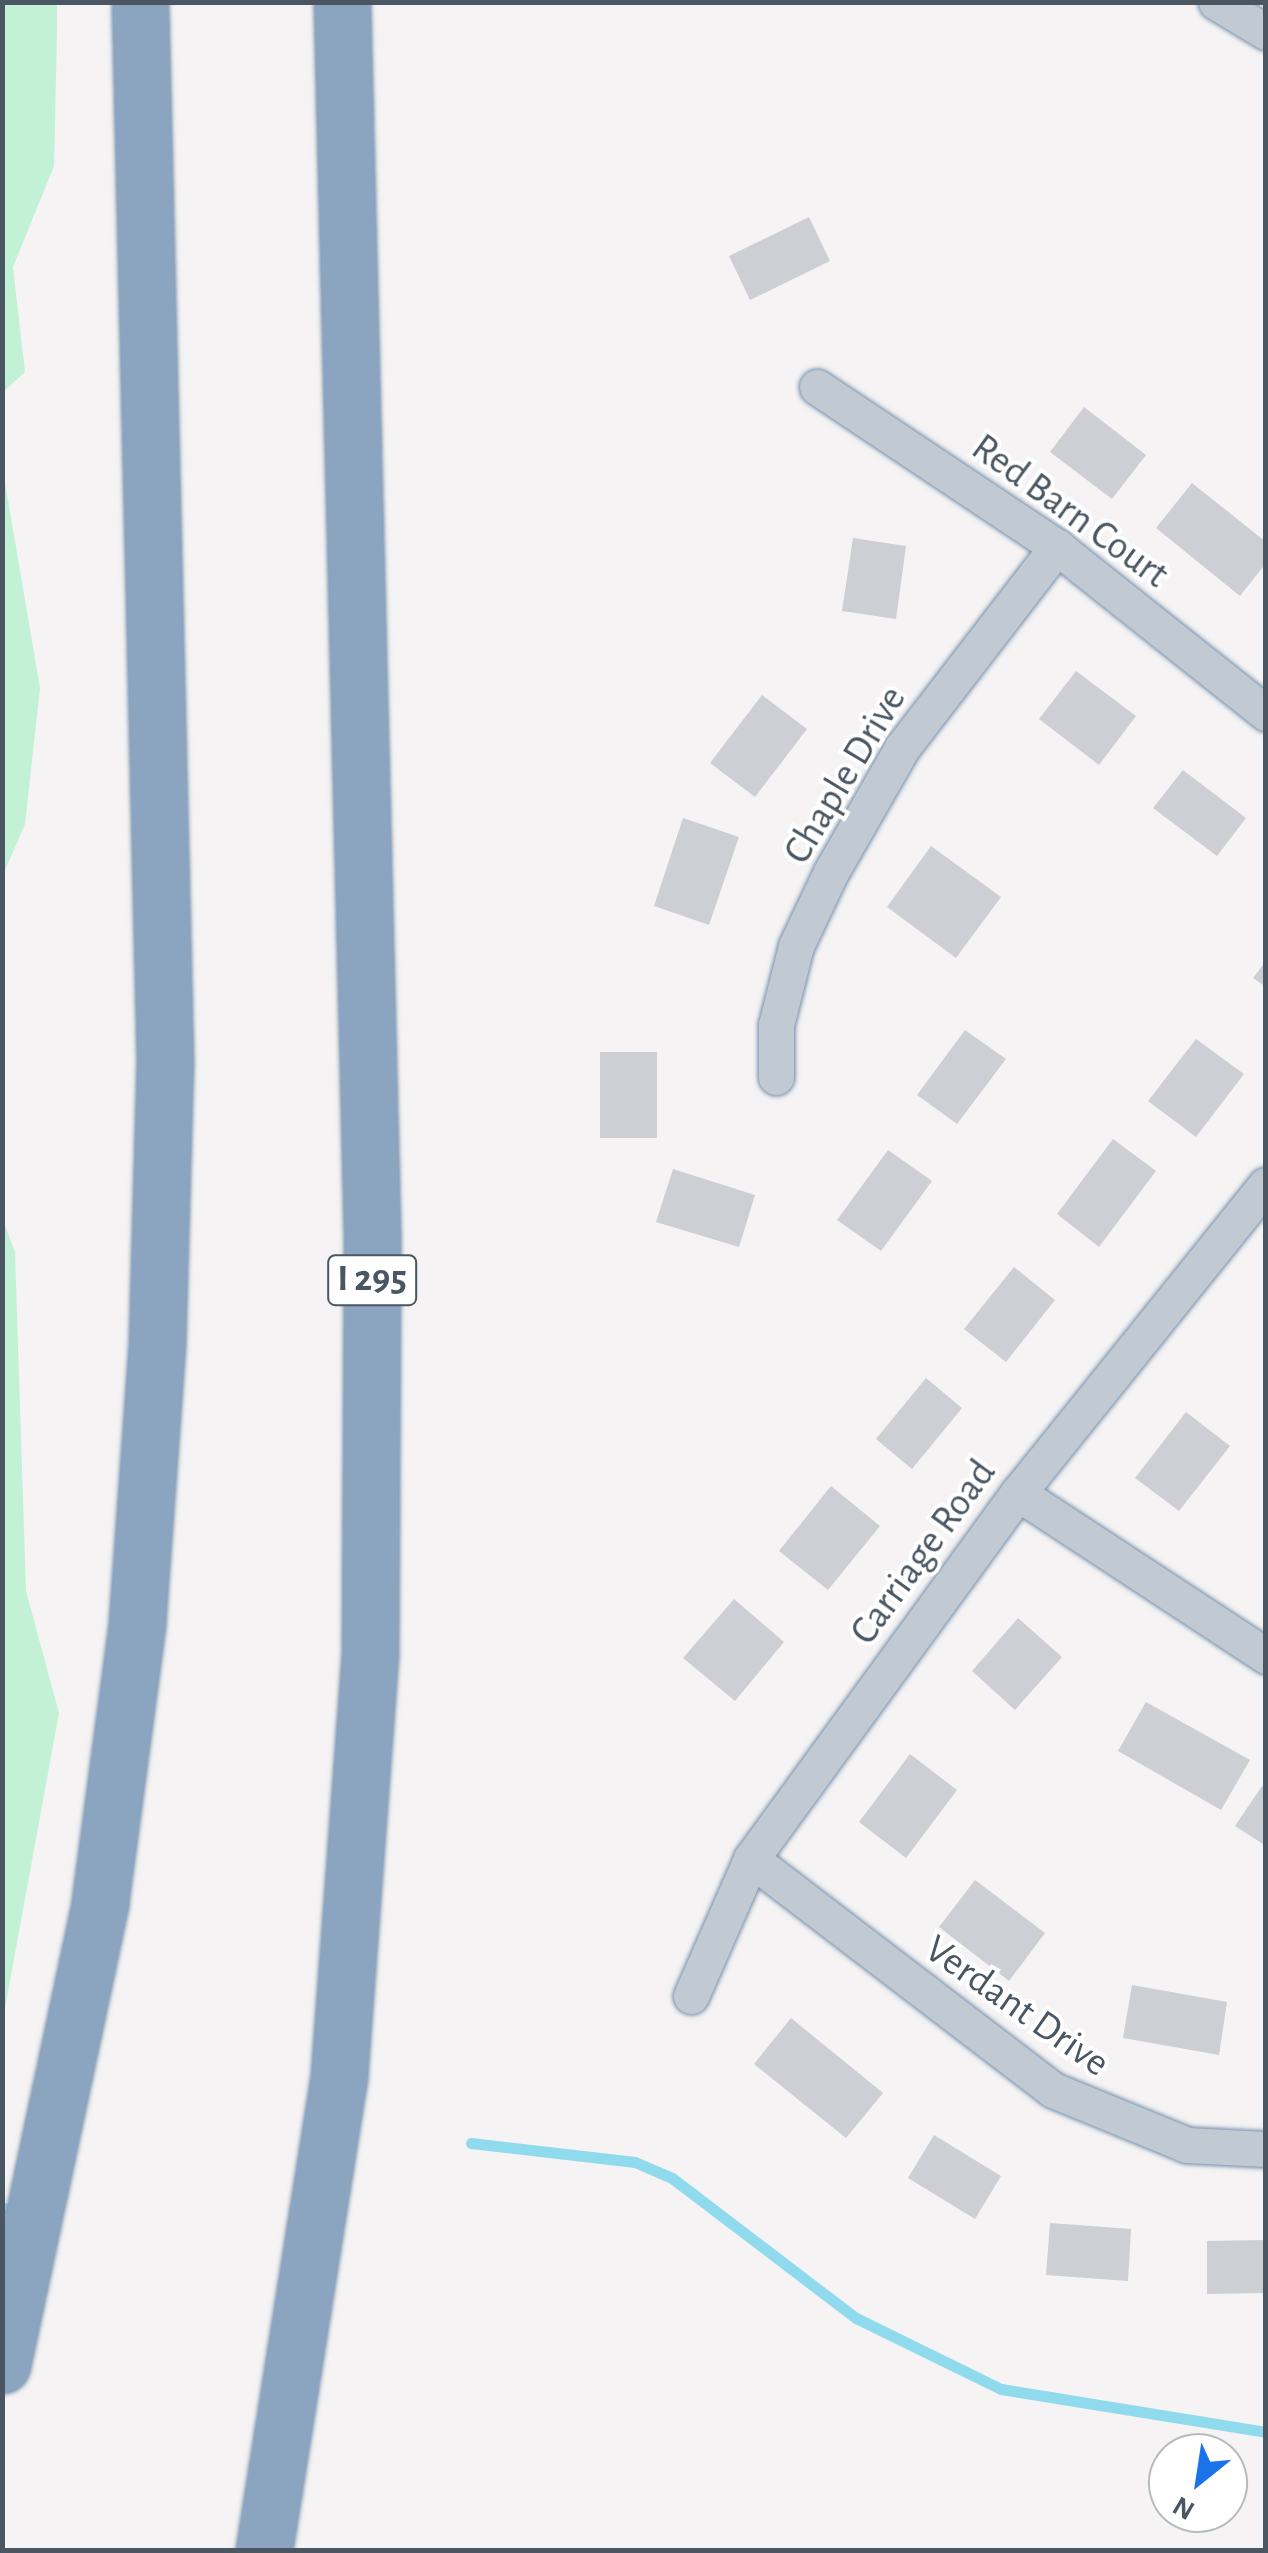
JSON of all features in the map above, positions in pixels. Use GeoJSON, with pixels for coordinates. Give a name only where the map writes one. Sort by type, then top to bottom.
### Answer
{"type":"FeatureCollection","features":[{"type":"Feature","properties":{"kind":"highway"},"geometry":{"type":"LineString","coordinates":[[2,2365],[100,1902],[136,1623],[155,1379],[165,1064],[140,2]]}},
{"type":"Feature","properties":{"kind":"highway","name":"I 295"},"geometry":{"type":"LineString","coordinates":[[264,2550],[339,2076],[370,1654],[372,1213],[342,2]]}},
{"type":"Feature","properties":{"kind":"street"},"geometry":{"type":"LineString","coordinates":[[1216,2],[1266,32]]}},
{"type":"Feature","properties":{"kind":"street","name":"Red Barn Court"},"geometry":{"type":"LineString","coordinates":[[817,387],[1057,547],[1266,713]]}},
{"type":"Feature","properties":{"kind":"street","name":"Chaple Drive"},"geometry":{"type":"LineString","coordinates":[[776,1077],[776,1026],[796,946],[831,872],[902,748],[1057,547]]}},
{"type":"Feature","properties":{"kind":"street","name":"Carriage Road"},"geometry":{"type":"LineString","coordinates":[[691,1996],[751,1859],[1018,1493],[1266,1185]]}},
{"type":"Feature","properties":{"kind":"street"},"geometry":{"type":"LineString","coordinates":[[1018,1493],[1266,1656]]}},
{"type":"Feature","properties":{"kind":"street","name":"Verdant Drive"},"geometry":{"type":"LineString","coordinates":[[751,1859],[1053,2090],[1187,2145],[1266,2148]]}},
{"type":"Feature","properties":{"kind":"green space"},"geometry":{"type":"Polygon","coordinates":[[[3,2],[57,3],[57,35],[54,166],[13,267],[25,372],[3,392],[3,2]]]}},
{"type":"Feature","properties":{"kind":"green space"},"geometry":{"type":"Polygon","coordinates":[[[2,465],[40,688],[25,824],[3,875],[2,465]]]}},
{"type":"Feature","properties":{"kind":"green space"},"geometry":{"type":"Polygon","coordinates":[[[3,1220],[15,1252],[26,1591],[59,1713],[3,2019],[3,1220]]]}},
{"type":"Feature","properties":{"kind":"building"},"geometry":{"type":"Polygon","coordinates":[[[809,217],[830,261],[750,300],[729,256],[809,217]]]}},
{"type":"Feature","properties":{"kind":"building"},"geometry":{"type":"Polygon","coordinates":[[[1084,407],[1146,455],[1112,499],[1050,452],[1084,407]]]}},
{"type":"Feature","properties":{"kind":"building"},"geometry":{"type":"Polygon","coordinates":[[[1192,483],[1266,542],[1266,563],[1240,596],[1156,528],[1192,483]]]}},
{"type":"Feature","properties":{"kind":"building"},"geometry":{"type":"Polygon","coordinates":[[[853,538],[906,546],[896,619],[842,611],[853,538]]]}},
{"type":"Feature","properties":{"kind":"building"},"geometry":{"type":"Polygon","coordinates":[[[1076,671],[1136,716],[1099,765],[1039,719],[1076,671]]]}},
{"type":"Feature","properties":{"kind":"building"},"geometry":{"type":"Polygon","coordinates":[[[762,695],[807,729],[755,797],[710,763],[762,695]]]}},
{"type":"Feature","properties":{"kind":"building"},"geometry":{"type":"Polygon","coordinates":[[[1183,770],[1246,818],[1217,856],[1153,808],[1183,770]]]}},
{"type":"Feature","properties":{"kind":"building"},"geometry":{"type":"Polygon","coordinates":[[[683,818],[739,837],[709,925],[654,906],[683,818]]]}},
{"type":"Feature","properties":{"kind":"building"},"geometry":{"type":"Polygon","coordinates":[[[931,846],[1001,897],[956,958],[887,907],[931,846]]]}},
{"type":"Feature","properties":{"kind":"building"},"geometry":{"type":"Polygon","coordinates":[[[1266,961],[1266,987],[1253,978],[1266,961]]]}},
{"type":"Feature","properties":{"kind":"building"},"geometry":{"type":"Polygon","coordinates":[[[965,1030],[1006,1059],[957,1124],[917,1095],[965,1030]]]}},
{"type":"Feature","properties":{"kind":"building"},"geometry":{"type":"Polygon","coordinates":[[[1196,1039],[1244,1074],[1196,1137],[1148,1101],[1196,1039]]]}},
{"type":"Feature","properties":{"kind":"building"},"geometry":{"type":"Polygon","coordinates":[[[600,1052],[657,1052],[657,1138],[600,1138],[600,1052]]]}},
{"type":"Feature","properties":{"kind":"building"},"geometry":{"type":"Polygon","coordinates":[[[1113,1139],[1156,1171],[1099,1247],[1057,1214],[1113,1139]]]}},
{"type":"Feature","properties":{"kind":"building"},"geometry":{"type":"Polygon","coordinates":[[[888,1150],[932,1181],[881,1251],[837,1220],[888,1150]]]}},
{"type":"Feature","properties":{"kind":"building"},"geometry":{"type":"Polygon","coordinates":[[[673,1169],[755,1195],[739,1247],[656,1222],[673,1169]]]}},
{"type":"Feature","properties":{"kind":"building"},"geometry":{"type":"Polygon","coordinates":[[[1014,1267],[1055,1300],[1006,1362],[964,1329],[1014,1267]]]}},
{"type":"Feature","properties":{"kind":"building"},"geometry":{"type":"Polygon","coordinates":[[[926,1378],[962,1408],[912,1469],[876,1439],[926,1378]]]}},
{"type":"Feature","properties":{"kind":"building"},"geometry":{"type":"Polygon","coordinates":[[[1186,1412],[1230,1446],[1179,1511],[1135,1478],[1186,1412]]]}},
{"type":"Feature","properties":{"kind":"building"},"geometry":{"type":"Polygon","coordinates":[[[831,1486],[880,1526],[828,1590],[779,1551],[831,1486]]]}},
{"type":"Feature","properties":{"kind":"building"},"geometry":{"type":"Polygon","coordinates":[[[734,1599],[784,1642],[735,1701],[683,1658],[734,1599]]]}},
{"type":"Feature","properties":{"kind":"building"},"geometry":{"type":"Polygon","coordinates":[[[1018,1618],[1062,1657],[1015,1710],[972,1671],[1018,1618]]]}},
{"type":"Feature","properties":{"kind":"building"},"geometry":{"type":"Polygon","coordinates":[[[1146,1702],[1250,1760],[1221,1810],[1118,1751],[1146,1702]]]}},
{"type":"Feature","properties":{"kind":"building"},"geometry":{"type":"Polygon","coordinates":[[[910,1754],[957,1790],[906,1858],[859,1822],[910,1754]]]}},
{"type":"Feature","properties":{"kind":"building"},"geometry":{"type":"Polygon","coordinates":[[[1262,1786],[1266,1789],[1266,1846],[1235,1826],[1262,1786]]]}},
{"type":"Feature","properties":{"kind":"building"},"geometry":{"type":"Polygon","coordinates":[[[975,1880],[1045,1933],[1009,1981],[939,1927],[975,1880]]]}},
{"type":"Feature","properties":{"kind":"building"},"geometry":{"type":"Polygon","coordinates":[[[1132,1985],[1227,2002],[1219,2055],[1123,2038],[1132,1985]]]}},
{"type":"Feature","properties":{"kind":"building"},"geometry":{"type":"Polygon","coordinates":[[[791,2018],[883,2093],[846,2138],[754,2064],[791,2018]]]}},
{"type":"Feature","properties":{"kind":"building"},"geometry":{"type":"Polygon","coordinates":[[[934,2135],[1001,2176],[975,2219],[908,2178],[934,2135]]]}},
{"type":"Feature","properties":{"kind":"building"},"geometry":{"type":"Polygon","coordinates":[[[1050,2223],[1131,2229],[1128,2281],[1046,2275],[1050,2223]]]}},
{"type":"Feature","properties":{"kind":"building"},"geometry":{"type":"Polygon","coordinates":[[[1266,2240],[1266,2293],[1207,2294],[1207,2241],[1266,2240]]]}},
{"type":"Feature","properties":{"kind":"waterway"},"geometry":{"type":"LineString","coordinates":[[471,2143],[635,2162],[672,2178],[856,2318],[1001,2389],[1266,2432]]}}]}
